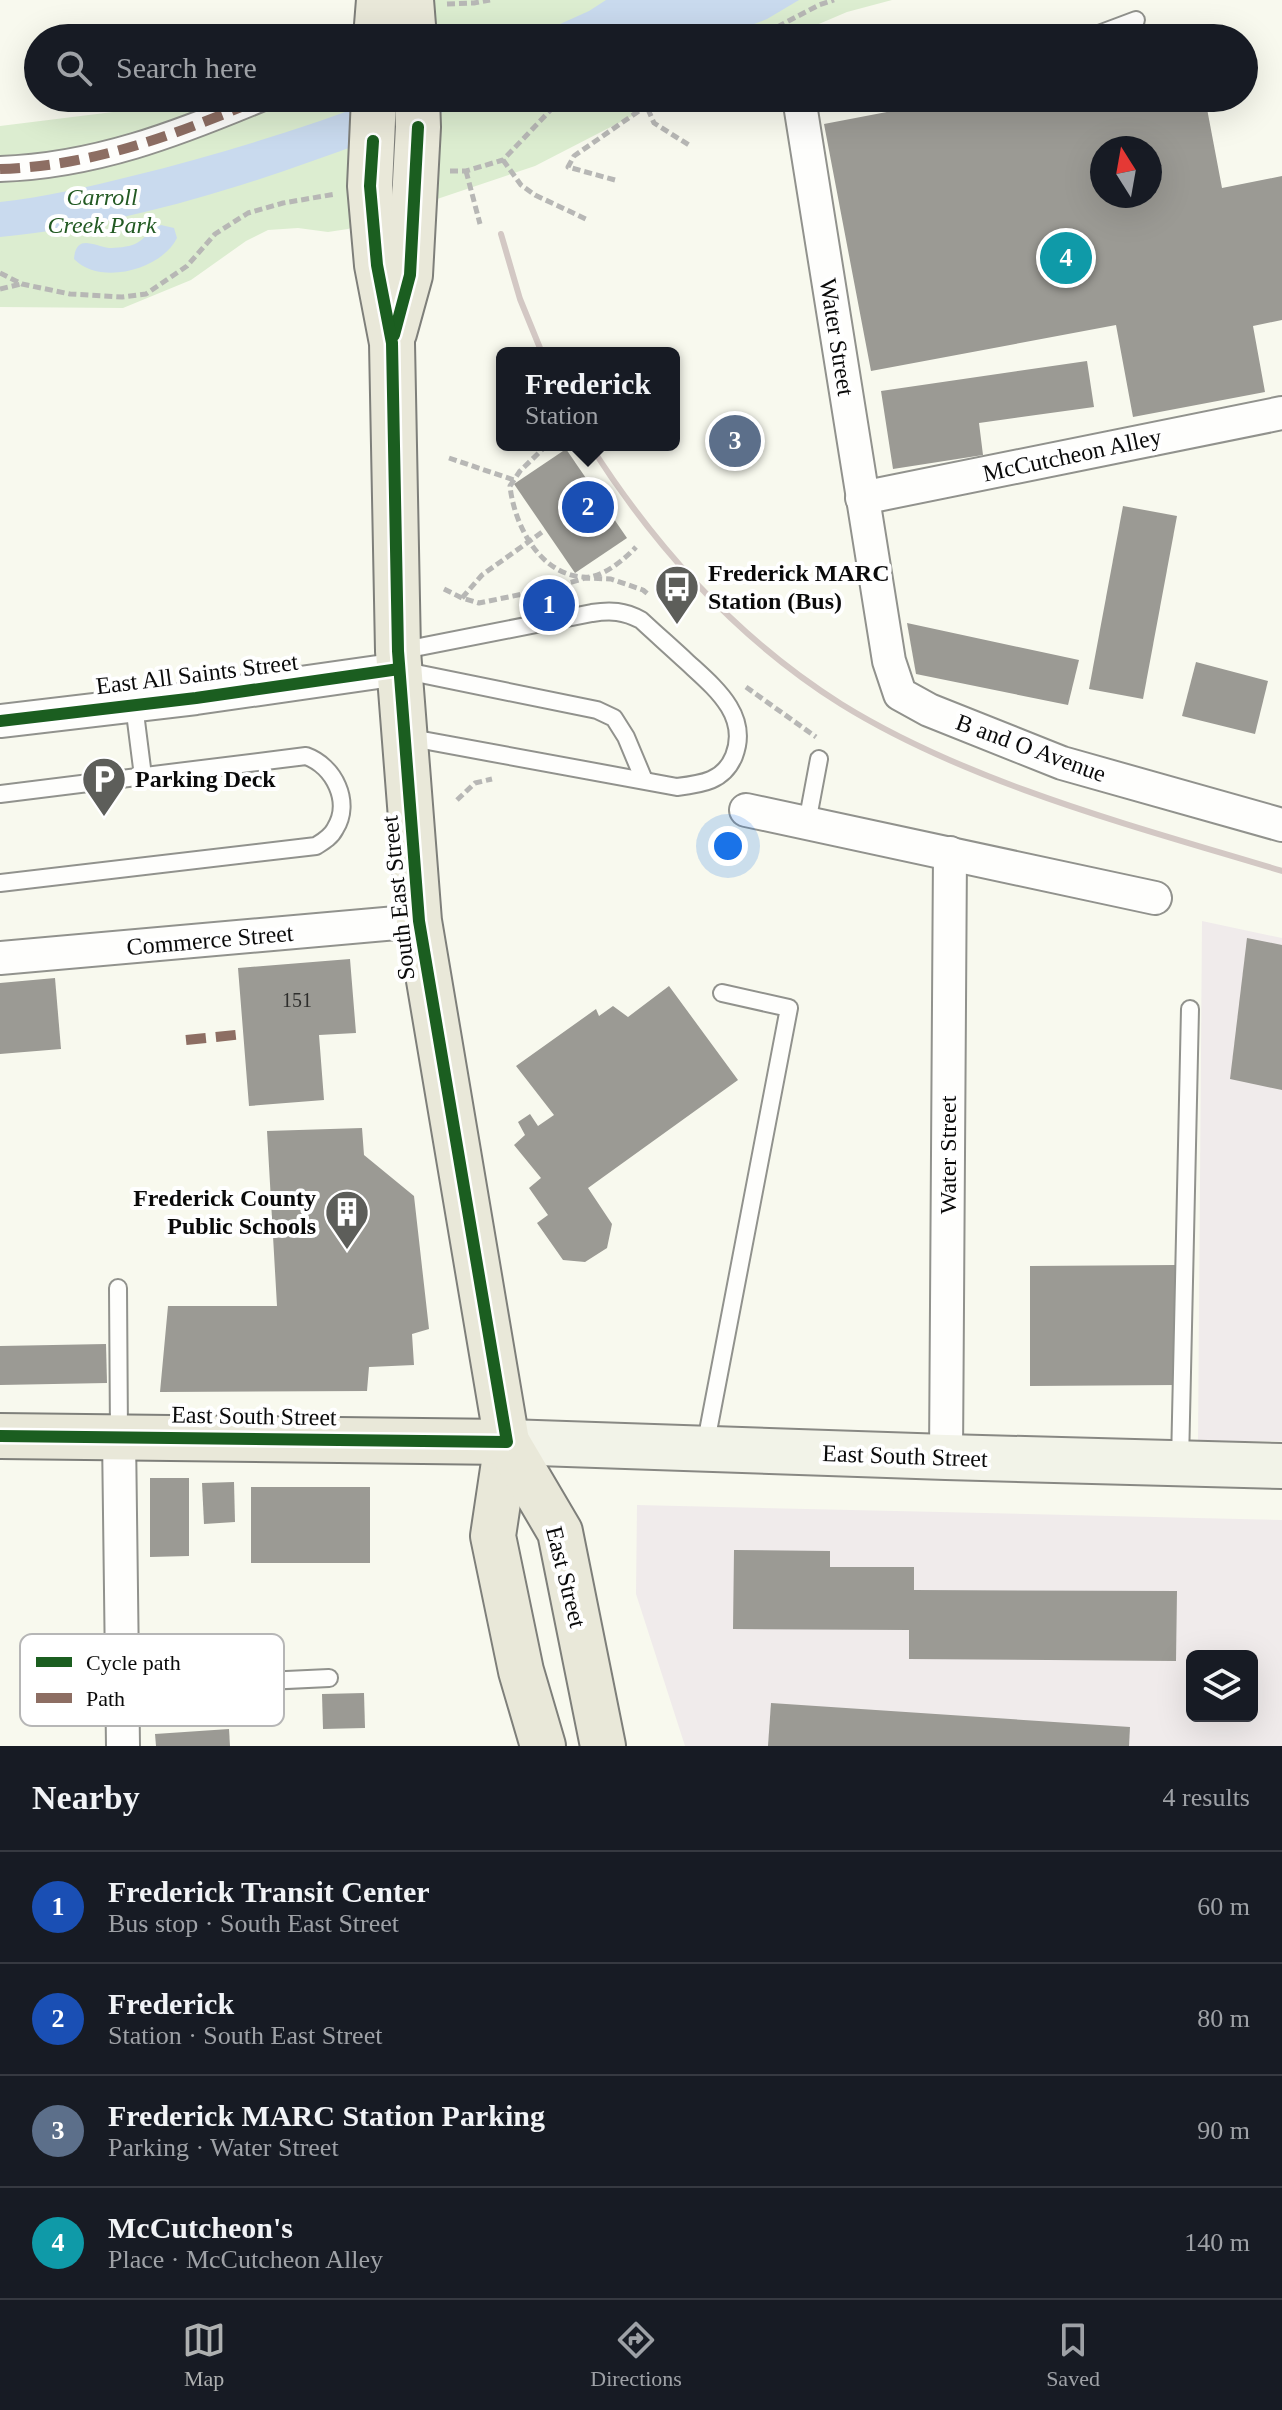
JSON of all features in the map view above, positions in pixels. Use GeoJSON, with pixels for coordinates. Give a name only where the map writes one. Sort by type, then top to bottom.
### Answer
{"type":"FeatureCollection","features":[{"type":"Feature","properties":{"kind":"main road"},"geometry":{"type":"LineString","coordinates":[[377,24],[379,0]]}},
{"type":"Feature","properties":{"kind":"main road","name":"South East Street"},"geometry":{"type":"LineString","coordinates":[[374,112],[370,186],[377,265],[392,343],[399,660],[419,921],[507,1442]]}},
{"type":"Feature","properties":{"kind":"main road","name":"South East Street"},"geometry":{"type":"LineString","coordinates":[[392,343],[410,275],[417,112]]}},
{"type":"Feature","properties":{"kind":"main road","name":"East South Street"},"geometry":{"type":"LineString","coordinates":[[0,1436],[507,1442],[1282,1466]]}},
{"type":"Feature","properties":{"kind":"main road"},"geometry":{"type":"LineString","coordinates":[[507,1442],[493,1536],[521,1671],[543,1746]]}},
{"type":"Feature","properties":{"kind":"main road","name":"East Street"},"geometry":{"type":"LineString","coordinates":[[507,1442],[560,1532],[603,1746]]}},
{"type":"Feature","properties":{"kind":"street"},"geometry":{"type":"LineString","coordinates":[[0,169],[36,168],[90,158],[179,133],[229,112]]}},
{"type":"Feature","properties":{"kind":"street","name":"Water Street"},"geometry":{"type":"LineString","coordinates":[[804,112],[875,575]]}},
{"type":"Feature","properties":{"kind":"street","name":"McCutcheon Alley"},"geometry":{"type":"LineString","coordinates":[[862,498],[1282,413]]}},
{"type":"Feature","properties":{"kind":"street","name":"B and O Avenue"},"geometry":{"type":"LineString","coordinates":[[875,575],[889,661],[900,694],[929,710],[1062,763],[1282,825]]}},
{"type":"Feature","properties":{"kind":"street","name":"East All Saints Street"},"geometry":{"type":"LineString","coordinates":[[0,721],[134,705],[399,660]]}},
{"type":"Feature","properties":{"kind":"street"},"geometry":{"type":"LineString","coordinates":[[746,810],[1155,898]]}},
{"type":"Feature","properties":{"kind":"street","name":"Water Street"},"geometry":{"type":"LineString","coordinates":[[946,1457],[950,853]]}},
{"type":"Feature","properties":{"kind":"street","name":"Commerce Street"},"geometry":{"type":"LineString","coordinates":[[0,958],[419,921]]}},
{"type":"Feature","properties":{"kind":"street"},"geometry":{"type":"LineString","coordinates":[[119,1436],[121,1634]]}},
{"type":"Feature","properties":{"kind":"street"},"geometry":{"type":"LineString","coordinates":[[123,1726],[123,1746]]}},
{"type":"Feature","properties":{"kind":"lane"},"geometry":{"type":"LineString","coordinates":[[1125,24],[1136,20]]}},
{"type":"Feature","properties":{"kind":"lane"},"geometry":{"type":"LineString","coordinates":[[399,660],[609,610],[625,612],[641,620],[723,695],[736,723],[737,745],[732,761],[721,775],[702,784],[677,787],[405,736]]}},
{"type":"Feature","properties":{"kind":"lane"},"geometry":{"type":"LineString","coordinates":[[399,660],[597,710],[614,718],[626,737],[644,780]]}},
{"type":"Feature","properties":{"kind":"lane"},"geometry":{"type":"LineString","coordinates":[[134,705],[143,776]]}},
{"type":"Feature","properties":{"kind":"lane"},"geometry":{"type":"LineString","coordinates":[[0,794],[306,756],[330,771],[340,794],[340,819],[335,831],[316,846],[0,883]]}},
{"type":"Feature","properties":{"kind":"lane"},"geometry":{"type":"LineString","coordinates":[[807,823],[819,759]]}},
{"type":"Feature","properties":{"kind":"lane"},"geometry":{"type":"LineString","coordinates":[[704,1449],[789,1008],[722,993]]}},
{"type":"Feature","properties":{"kind":"lane"},"geometry":{"type":"LineString","coordinates":[[1180,1465],[1190,1009]]}},
{"type":"Feature","properties":{"kind":"lane"},"geometry":{"type":"LineString","coordinates":[[118,1288],[119,1436]]}},
{"type":"Feature","properties":{"kind":"lane"},"geometry":{"type":"LineString","coordinates":[[284,1680],[329,1678]]}},
{"type":"Feature","properties":{"kind":"path"},"geometry":{"type":"LineString","coordinates":[[421,14],[490,0]]}},
{"type":"Feature","properties":{"kind":"path"},"geometry":{"type":"LineString","coordinates":[[785,24],[834,0]]}},
{"type":"Feature","properties":{"kind":"path"},"geometry":{"type":"LineString","coordinates":[[444,172],[466,171],[503,160],[549,112]]}},
{"type":"Feature","properties":{"kind":"path"},"geometry":{"type":"LineString","coordinates":[[615,180],[568,167],[574,156],[637,112]]}},
{"type":"Feature","properties":{"kind":"path"},"geometry":{"type":"LineString","coordinates":[[649,112],[654,123],[689,145]]}},
{"type":"Feature","properties":{"kind":"path"},"geometry":{"type":"LineString","coordinates":[[503,160],[521,185],[535,195],[588,220]]}},
{"type":"Feature","properties":{"kind":"path"},"geometry":{"type":"LineString","coordinates":[[466,171],[480,224]]}},
{"type":"Feature","properties":{"kind":"path"},"geometry":{"type":"LineString","coordinates":[[0,273],[22,284],[70,294],[122,297],[146,294],[187,266],[215,234],[248,213],[344,192]]}},
{"type":"Feature","properties":{"kind":"path"},"geometry":{"type":"LineString","coordinates":[[0,289],[22,284]]}},
{"type":"Feature","properties":{"kind":"path"},"geometry":{"type":"LineString","coordinates":[[541,451],[510,486],[512,504],[530,543],[564,572],[585,578],[622,561],[636,547]]}},
{"type":"Feature","properties":{"kind":"path"},"geometry":{"type":"LineString","coordinates":[[449,458],[514,480]]}},
{"type":"Feature","properties":{"kind":"path"},"geometry":{"type":"LineString","coordinates":[[462,598],[482,575],[545,530]]}},
{"type":"Feature","properties":{"kind":"shaded area"},"geometry":{"type":"Polygon","coordinates":[[[1202,921],[1282,938],[1282,1441],[1198,1441],[1202,921]]]}},
{"type":"Feature","properties":{"kind":"shaded area"},"geometry":{"type":"Polygon","coordinates":[[[637,1505],[1282,1520],[1282,1746],[685,1746],[636,1594],[637,1505]]]}},
{"type":"Feature","properties":{"kind":"green space"},"geometry":{"type":"Polygon","coordinates":[[[426,0],[892,0],[847,12],[819,24],[381,24],[426,0]]]}},
{"type":"Feature","properties":{"kind":"green space","name":"Carroll Creek Park"},"geometry":{"type":"Polygon","coordinates":[[[113,112],[640,112],[535,166],[348,229],[328,232],[298,228],[268,230],[246,241],[191,280],[123,308],[0,307],[0,126],[113,112]]]}},
{"type":"Feature","properties":{"kind":"water"},"geometry":{"type":"Polygon","coordinates":[[[606,0],[799,0],[754,24],[560,24],[606,0]]]}},
{"type":"Feature","properties":{"kind":"water"},"geometry":{"type":"Polygon","coordinates":[[[344,112],[443,112],[304,164],[184,202],[62,229],[0,237],[0,202],[83,188],[290,131],[344,112]]]}},
{"type":"Feature","properties":{"kind":"water"},"geometry":{"type":"Polygon","coordinates":[[[161,225],[174,228],[177,238],[158,259],[144,266],[114,273],[99,272],[74,259],[75,251],[82,244],[109,248],[129,246],[161,225]]]}},
{"type":"Feature","properties":{"kind":"building"},"geometry":{"type":"Polygon","coordinates":[[[887,112],[1208,112],[1222,188],[1282,176],[1282,320],[1253,326],[1265,392],[1133,417],[1116,325],[871,371],[824,124],[887,112]]]}},
{"type":"Feature","properties":{"kind":"building"},"geometry":{"type":"Polygon","coordinates":[[[1087,361],[1094,407],[979,423],[983,455],[893,469],[881,391],[1087,361]]]}},
{"type":"Feature","properties":{"kind":"building"},"geometry":{"type":"Polygon","coordinates":[[[567,451],[627,538],[575,573],[514,484],[567,451]]]}},
{"type":"Feature","properties":{"kind":"building"},"geometry":{"type":"Polygon","coordinates":[[[1123,506],[1177,516],[1143,699],[1089,689],[1123,506]]]}},
{"type":"Feature","properties":{"kind":"building"},"geometry":{"type":"Polygon","coordinates":[[[907,623],[1079,660],[1068,705],[916,674],[907,623]]]}},
{"type":"Feature","properties":{"kind":"building"},"geometry":{"type":"Polygon","coordinates":[[[1196,662],[1268,681],[1255,734],[1182,716],[1196,662]]]}},
{"type":"Feature","properties":{"kind":"building"},"geometry":{"type":"Polygon","coordinates":[[[1247,938],[1282,945],[1282,1090],[1230,1079],[1247,938]]]}},
{"type":"Feature","properties":{"kind":"building"},"geometry":{"type":"Polygon","coordinates":[[[350,959],[356,1033],[319,1035],[324,1100],[249,1106],[238,968],[350,959]]]}},
{"type":"Feature","properties":{"kind":"building"},"geometry":{"type":"Polygon","coordinates":[[[55,978],[61,1049],[0,1054],[0,983],[55,978]]]}},
{"type":"Feature","properties":{"kind":"building"},"geometry":{"type":"Polygon","coordinates":[[[669,986],[738,1080],[588,1188],[612,1224],[607,1248],[585,1262],[563,1260],[537,1223],[548,1215],[529,1188],[541,1178],[514,1145],[525,1135],[518,1122],[530,1114],[538,1126],[554,1115],[516,1066],[596,1009],[599,1016],[613,1006],[628,1017],[669,986]]]}},
{"type":"Feature","properties":{"kind":"building","name":"Frederick County Public Schools"},"geometry":{"type":"Polygon","coordinates":[[[362,1128],[364,1155],[414,1196],[429,1329],[412,1334],[414,1365],[369,1367],[367,1391],[160,1392],[168,1306],[277,1306],[267,1131],[362,1128]]]}},
{"type":"Feature","properties":{"kind":"building"},"geometry":{"type":"Polygon","coordinates":[[[1175,1265],[1175,1385],[1030,1386],[1030,1266],[1175,1265]]]}},
{"type":"Feature","properties":{"kind":"building"},"geometry":{"type":"Polygon","coordinates":[[[106,1344],[107,1383],[0,1385],[0,1346],[106,1344]]]}},
{"type":"Feature","properties":{"kind":"building"},"geometry":{"type":"Polygon","coordinates":[[[150,1478],[189,1478],[189,1556],[150,1557],[150,1478]]]}},
{"type":"Feature","properties":{"kind":"building"},"geometry":{"type":"Polygon","coordinates":[[[234,1482],[235,1522],[204,1524],[202,1483],[234,1482]]]}},
{"type":"Feature","properties":{"kind":"building"},"geometry":{"type":"Polygon","coordinates":[[[251,1487],[370,1487],[370,1563],[251,1563],[251,1487]]]}},
{"type":"Feature","properties":{"kind":"building"},"geometry":{"type":"Polygon","coordinates":[[[734,1550],[830,1551],[830,1567],[914,1567],[914,1590],[1177,1591],[1176,1661],[909,1659],[909,1630],[733,1629],[734,1550]]]}},
{"type":"Feature","properties":{"kind":"building"},"geometry":{"type":"Polygon","coordinates":[[[364,1693],[365,1728],[323,1729],[322,1694],[364,1693]]]}},
{"type":"Feature","properties":{"kind":"building"},"geometry":{"type":"Polygon","coordinates":[[[771,1703],[1130,1727],[1129,1746],[768,1746],[771,1703]]]}},
{"type":"Feature","properties":{"kind":"building"},"geometry":{"type":"Polygon","coordinates":[[[229,1729],[230,1746],[156,1746],[155,1734],[229,1729]]]}},
{"type":"Feature","properties":{"kind":"railway"},"geometry":{"type":"LineString","coordinates":[[501,234],[520,299],[540,347]]}},
{"type":"Feature","properties":{"kind":"railway"},"geometry":{"type":"LineString","coordinates":[[594,451],[642,519],[701,588],[767,650],[841,704],[944,758],[999,780],[1113,820],[1282,871]]}},
{"type":"Feature","properties":{"kind":"marked path"},"geometry":{"type":"LineString","coordinates":[[0,169],[35,167],[102,155],[229,112]]}},
{"type":"Feature","properties":{"kind":"marked path"},"geometry":{"type":"LineString","coordinates":[[186,1040],[244,1034]]}},
{"type":"Feature","properties":{"kind":"cycle path"},"geometry":{"type":"LineString","coordinates":[[394,335],[410,275],[418,127]]}},
{"type":"Feature","properties":{"kind":"cycle path"},"geometry":{"type":"LineString","coordinates":[[0,1436],[507,1442],[419,921],[398,651],[392,343],[377,265],[370,186],[373,141]]}},
{"type":"Feature","properties":{"kind":"cycle path"},"geometry":{"type":"LineString","coordinates":[[0,721],[196,698],[399,669]]}},
{"type":"Feature","properties":{"kind":"place","name":"McCutcheon's"},"geometry":{"type":"Point","coordinates":[1066,258]}},
{"type":"Feature","properties":{"kind":"place","name":"Frederick MARC Station Parking"},"geometry":{"type":"Point","coordinates":[735,441]}},
{"type":"Feature","properties":{"kind":"place","name":"Frederick"},"geometry":{"type":"Point","coordinates":[588,507]}},
{"type":"Feature","properties":{"kind":"place","name":"Frederick Transit Center"},"geometry":{"type":"Point","coordinates":[549,605]}},
{"type":"Feature","properties":{"kind":"place","name":"Frederick MARC Station (Bus)"},"geometry":{"type":"Point","coordinates":[677,626]}},
{"type":"Feature","properties":{"kind":"place","name":"Parking Deck"},"geometry":{"type":"Point","coordinates":[104,818]}},
{"type":"Feature","properties":{"kind":"place","name":"Frederick County Public Schools"},"geometry":{"type":"Point","coordinates":[347,1251]}}]}
